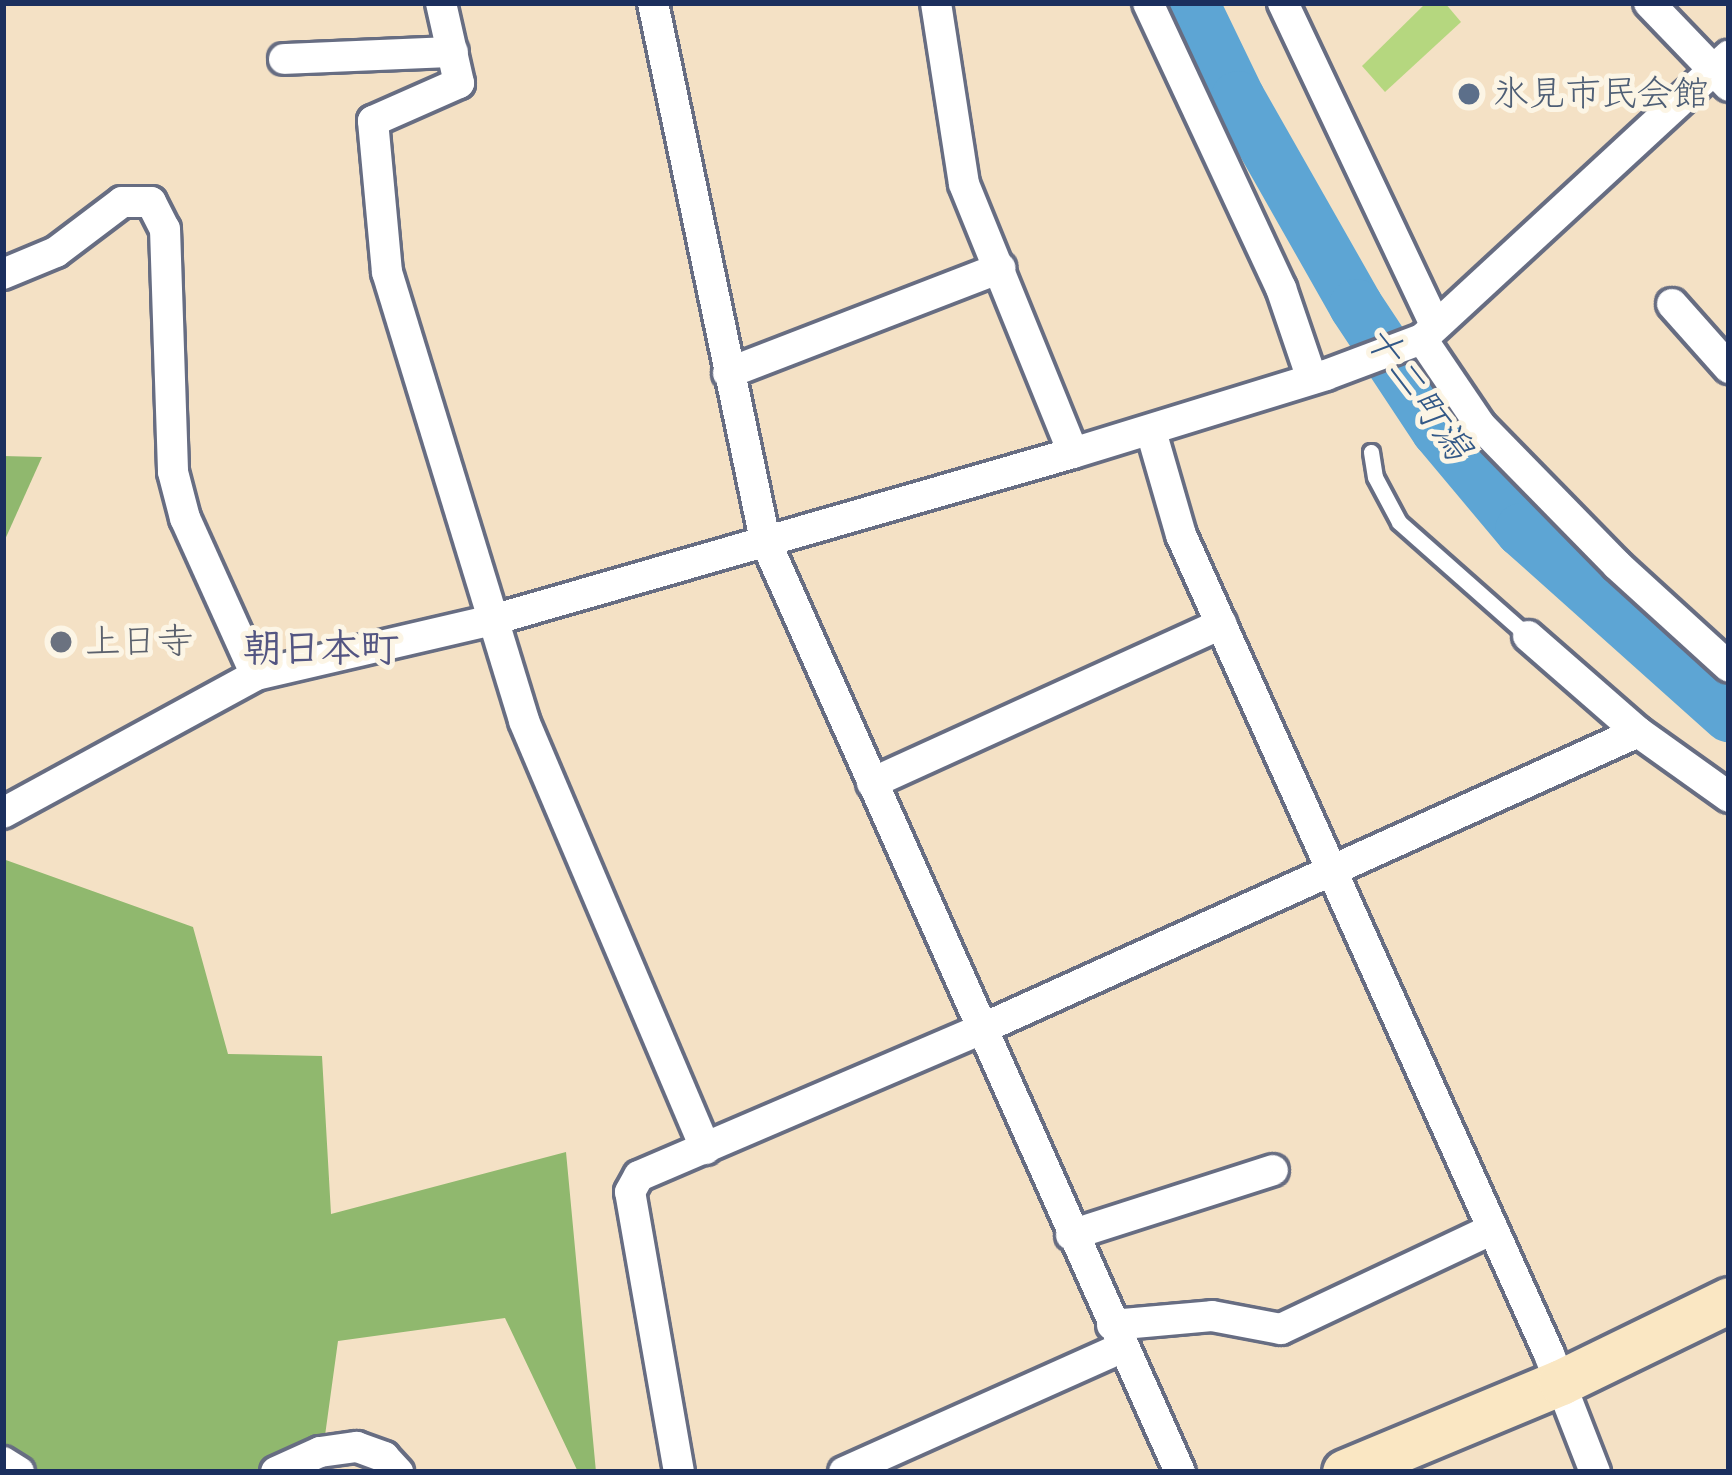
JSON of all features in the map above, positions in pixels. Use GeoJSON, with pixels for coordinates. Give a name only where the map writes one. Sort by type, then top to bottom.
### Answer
{"type":"FeatureCollection","features":[{"type":"Feature","properties":{"kind":"street"},"geometry":{"type":"LineString","coordinates":[[441,3],[459,83],[373,121],[386,272],[524,721],[706,1149]]}},
{"type":"Feature","properties":{"kind":"street"},"geometry":{"type":"LineString","coordinates":[[653,3],[765,540],[1180,1472]]}},
{"type":"Feature","properties":{"kind":"street"},"geometry":{"type":"LineString","coordinates":[[936,3],[964,184],[1073,453]]}},
{"type":"Feature","properties":{"kind":"street"},"geometry":{"type":"LineString","coordinates":[[1148,3],[1319,377]]}},
{"type":"Feature","properties":{"kind":"street"},"geometry":{"type":"LineString","coordinates":[[1282,3],[1429,332],[1481,426],[1617,565],[1729,667]]}},
{"type":"Feature","properties":{"kind":"street"},"geometry":{"type":"LineString","coordinates":[[3,813],[256,675],[496,619],[1073,453],[1319,377],[1429,332],[1724,71],[1649,3]]}},
{"type":"Feature","properties":{"kind":"street"},"geometry":{"type":"LineString","coordinates":[[284,59],[453,52]]}},
{"type":"Feature","properties":{"kind":"street"},"geometry":{"type":"LineString","coordinates":[[3,274],[56,252],[122,202],[151,202],[165,230],[173,472],[185,518],[256,675]]}},
{"type":"Feature","properties":{"kind":"street"},"geometry":{"type":"LineString","coordinates":[[728,373],[1000,268]]}},
{"type":"Feature","properties":{"kind":"street"},"geometry":{"type":"LineString","coordinates":[[1672,304],[1729,368]]}},
{"type":"Feature","properties":{"kind":"street"},"geometry":{"type":"LineString","coordinates":[[1151,430],[1181,535],[1561,1382],[1595,1472]]}},
{"type":"Feature","properties":{"kind":"street"},"geometry":{"type":"LineString","coordinates":[[872,783],[1221,623]]}},
{"type":"Feature","properties":{"kind":"street"},"geometry":{"type":"LineString","coordinates":[[1528,636],[1638,732],[1729,797]]}},
{"type":"Feature","properties":{"kind":"street"},"geometry":{"type":"LineString","coordinates":[[679,1472],[630,1192],[639,1176],[980,1030],[1638,732]]}},
{"type":"Feature","properties":{"kind":"street"},"geometry":{"type":"LineString","coordinates":[[1071,1234],[1274,1170]]}},
{"type":"Feature","properties":{"kind":"street"},"geometry":{"type":"LineString","coordinates":[[844,1472],[1118,1336],[1212,1316],[1281,1329],[1493,1229]]}},
{"type":"Feature","properties":{"kind":"street"},"geometry":{"type":"LineString","coordinates":[[1345,1472],[1561,1382],[1729,1300]]}},
{"type":"Feature","properties":{"kind":"street"},"geometry":{"type":"LineString","coordinates":[[276,1472],[320,1452],[357,1447],[385,1457],[398,1472]]}},
{"type":"Feature","properties":{"kind":"street"},"geometry":{"type":"LineString","coordinates":[[3,1462],[19,1472]]}},
{"type":"Feature","properties":{"kind":"lane"},"geometry":{"type":"LineString","coordinates":[[1371,452],[1375,477],[1399,522],[1528,636]]}},
{"type":"Feature","properties":{"kind":"green space"},"geometry":{"type":"Polygon","coordinates":[[[1426,3],[1445,3],[1461,22],[1385,92],[1362,66],[1426,3]]]}},
{"type":"Feature","properties":{"kind":"green space"},"geometry":{"type":"Polygon","coordinates":[[[3,456],[42,457],[3,544],[3,456]]]}},
{"type":"Feature","properties":{"kind":"green space"},"geometry":{"type":"Polygon","coordinates":[[[3,859],[193,927],[228,1054],[322,1056],[331,1214],[566,1152],[596,1472],[578,1472],[505,1318],[338,1341],[320,1472],[3,1472],[3,859]]]}},
{"type":"Feature","properties":{"kind":"waterway","name":"十二町潟"},"geometry":{"type":"LineString","coordinates":[[1192,3],[1238,98],[1356,306],[1438,430],[1522,530],[1729,715]]}},
{"type":"Feature","properties":{"kind":"place","name":"氷見市民会館"},"geometry":{"type":"Point","coordinates":[1469,94]}},
{"type":"Feature","properties":{"kind":"place","name":"上日寺"},"geometry":{"type":"Point","coordinates":[61,642]}},
{"type":"Feature","properties":{"kind":"district","name":"朝日本町"},"geometry":{"type":"Point","coordinates":[321,649]}}]}
